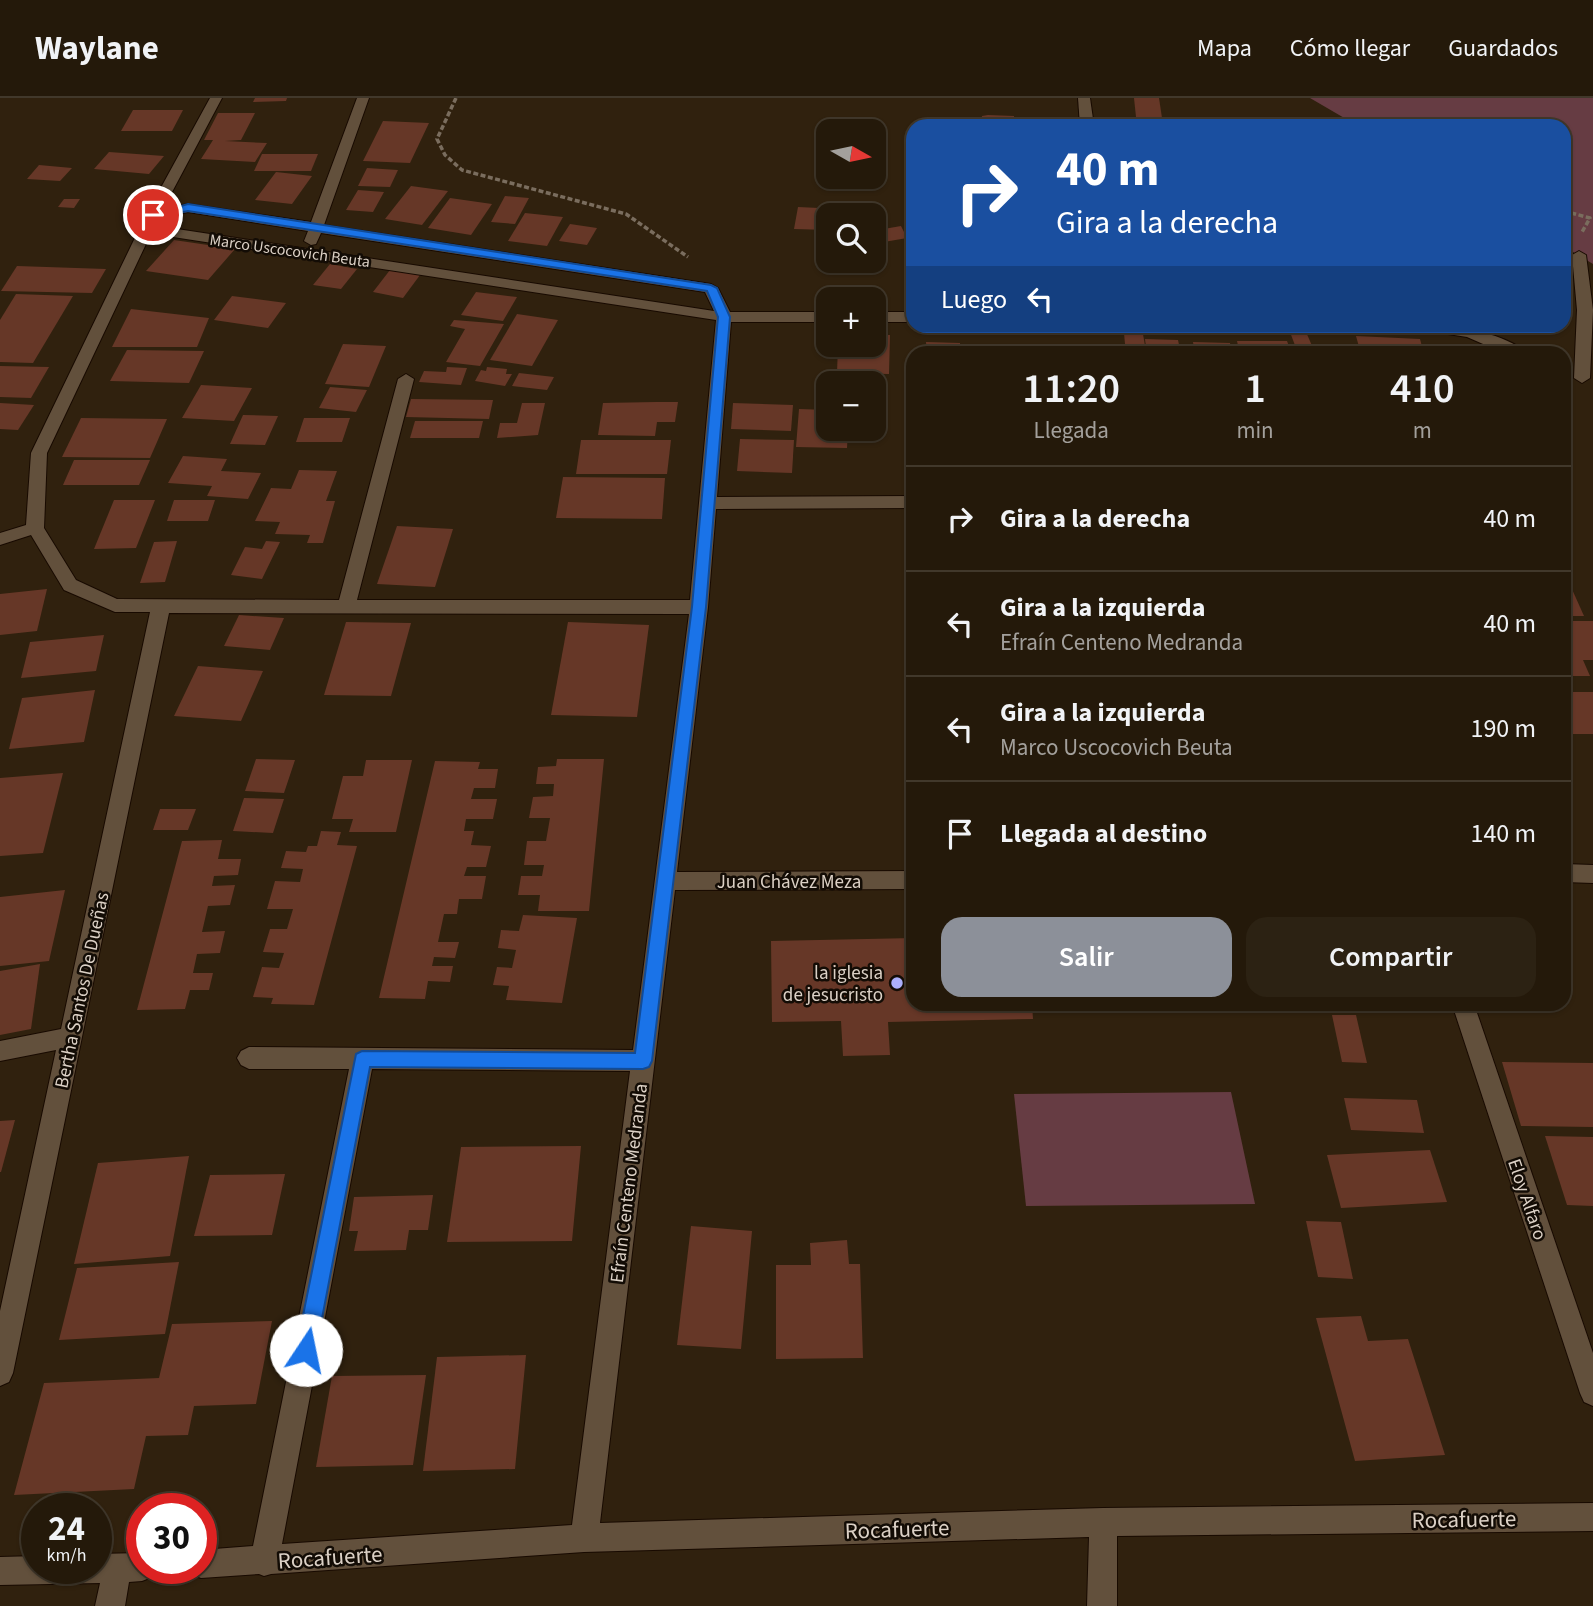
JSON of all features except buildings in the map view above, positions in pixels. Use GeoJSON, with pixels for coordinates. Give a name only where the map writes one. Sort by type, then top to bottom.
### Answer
{"type":"FeatureCollection","features":[{"type":"Feature","properties":{"kind":"street"},"geometry":{"type":"LineString","coordinates":[[216,98],[153,215],[39,453],[35,528],[70,586],[115,605],[699,607]]}},
{"type":"Feature","properties":{"kind":"street"},"geometry":{"type":"LineString","coordinates":[[307,252],[363,98]]}},
{"type":"Feature","properties":{"kind":"street"},"geometry":{"type":"LineString","coordinates":[[1084,98],[1086,119]]}},
{"type":"Feature","properties":{"kind":"street","name":"Marco Uscocovich Beuta"},"geometry":{"type":"LineString","coordinates":[[153,215],[188,208],[711,288]]}},
{"type":"Feature","properties":{"kind":"street","name":"Marco Uscocovich Beuta"},"geometry":{"type":"LineString","coordinates":[[153,215],[173,233],[724,317],[816,317]]}},
{"type":"Feature","properties":{"kind":"street"},"geometry":{"type":"LineString","coordinates":[[1571,374],[1588,382],[1579,255]]}},
{"type":"Feature","properties":{"kind":"street","name":"Efraín Centeno Medranda"},"geometry":{"type":"LineString","coordinates":[[584,1538],[699,607],[724,317],[711,288]]}},
{"type":"Feature","properties":{"kind":"street"},"geometry":{"type":"LineString","coordinates":[[886,317],[906,317]]}},
{"type":"Feature","properties":{"kind":"street"},"geometry":{"type":"LineString","coordinates":[[1466,333],[1501,346]]}},
{"type":"Feature","properties":{"kind":"street"},"geometry":{"type":"LineString","coordinates":[[347,605],[406,379]]}},
{"type":"Feature","properties":{"kind":"street"},"geometry":{"type":"LineString","coordinates":[[708,503],[906,502]]}},
{"type":"Feature","properties":{"kind":"street"},"geometry":{"type":"LineString","coordinates":[[0,539],[35,528]]}},
{"type":"Feature","properties":{"kind":"street","name":"Bertha Santos De Dueñas"},"geometry":{"type":"LineString","coordinates":[[0,1373],[161,606]]}},
{"type":"Feature","properties":{"kind":"street"},"geometry":{"type":"LineString","coordinates":[[1571,873],[1593,874]]}},
{"type":"Feature","properties":{"kind":"street","name":"Juan Chávez Meza"},"geometry":{"type":"LineString","coordinates":[[665,881],[906,880]]}},
{"type":"Feature","properties":{"kind":"street","name":"Eloy Alfaro"},"geometry":{"type":"LineString","coordinates":[[1465,1011],[1593,1393]]}},
{"type":"Feature","properties":{"kind":"street"},"geometry":{"type":"LineString","coordinates":[[0,1051],[71,1037]]}},
{"type":"Feature","properties":{"kind":"street"},"geometry":{"type":"LineString","coordinates":[[249,1058],[643,1061]]}},
{"type":"Feature","properties":{"kind":"street"},"geometry":{"type":"LineString","coordinates":[[264,1562],[362,1059]]}},
{"type":"Feature","properties":{"kind":"street","name":"Rocafuerte"},"geometry":{"type":"LineString","coordinates":[[217,1563],[584,1538],[1103,1522],[1593,1517]]}},
{"type":"Feature","properties":{"kind":"street"},"geometry":{"type":"LineString","coordinates":[[1102,1606],[1103,1522]]}},
{"type":"Feature","properties":{"kind":"street"},"geometry":{"type":"LineString","coordinates":[[0,1571],[126,1567]]}},
{"type":"Feature","properties":{"kind":"street"},"geometry":{"type":"LineString","coordinates":[[110,1606],[126,1575]]}},
{"type":"Feature","properties":{"kind":"path"},"geometry":{"type":"LineString","coordinates":[[457,98],[437,139],[445,155],[461,170],[626,214],[701,266],[711,288]]}},
{"type":"Feature","properties":{"kind":"path"},"geometry":{"type":"LineString","coordinates":[[1571,213],[1590,218],[1577,241],[1579,255]]}},
{"type":"Feature","properties":{"kind":"shaded area"},"geometry":{"type":"Polygon","coordinates":[[[1310,98],[1593,98],[1593,264],[1571,251],[1571,119],[1346,119],[1310,98]]]}},
{"type":"Feature","properties":{"kind":"shaded area"},"geometry":{"type":"Polygon","coordinates":[[[1231,1092],[1255,1204],[1026,1206],[1014,1094],[1231,1092]]]}},
{"type":"Feature","properties":{"kind":"place","name":"la iglesia de jesucristo"},"geometry":{"type":"Point","coordinates":[897,983]}},
{"type":"Feature","properties":{"kind":"route"},"geometry":{"type":"LineString","coordinates":[[153,215],[188,208],[711,288],[724,317],[699,607],[643,1061],[362,1059],[306,1350]]}}]}
